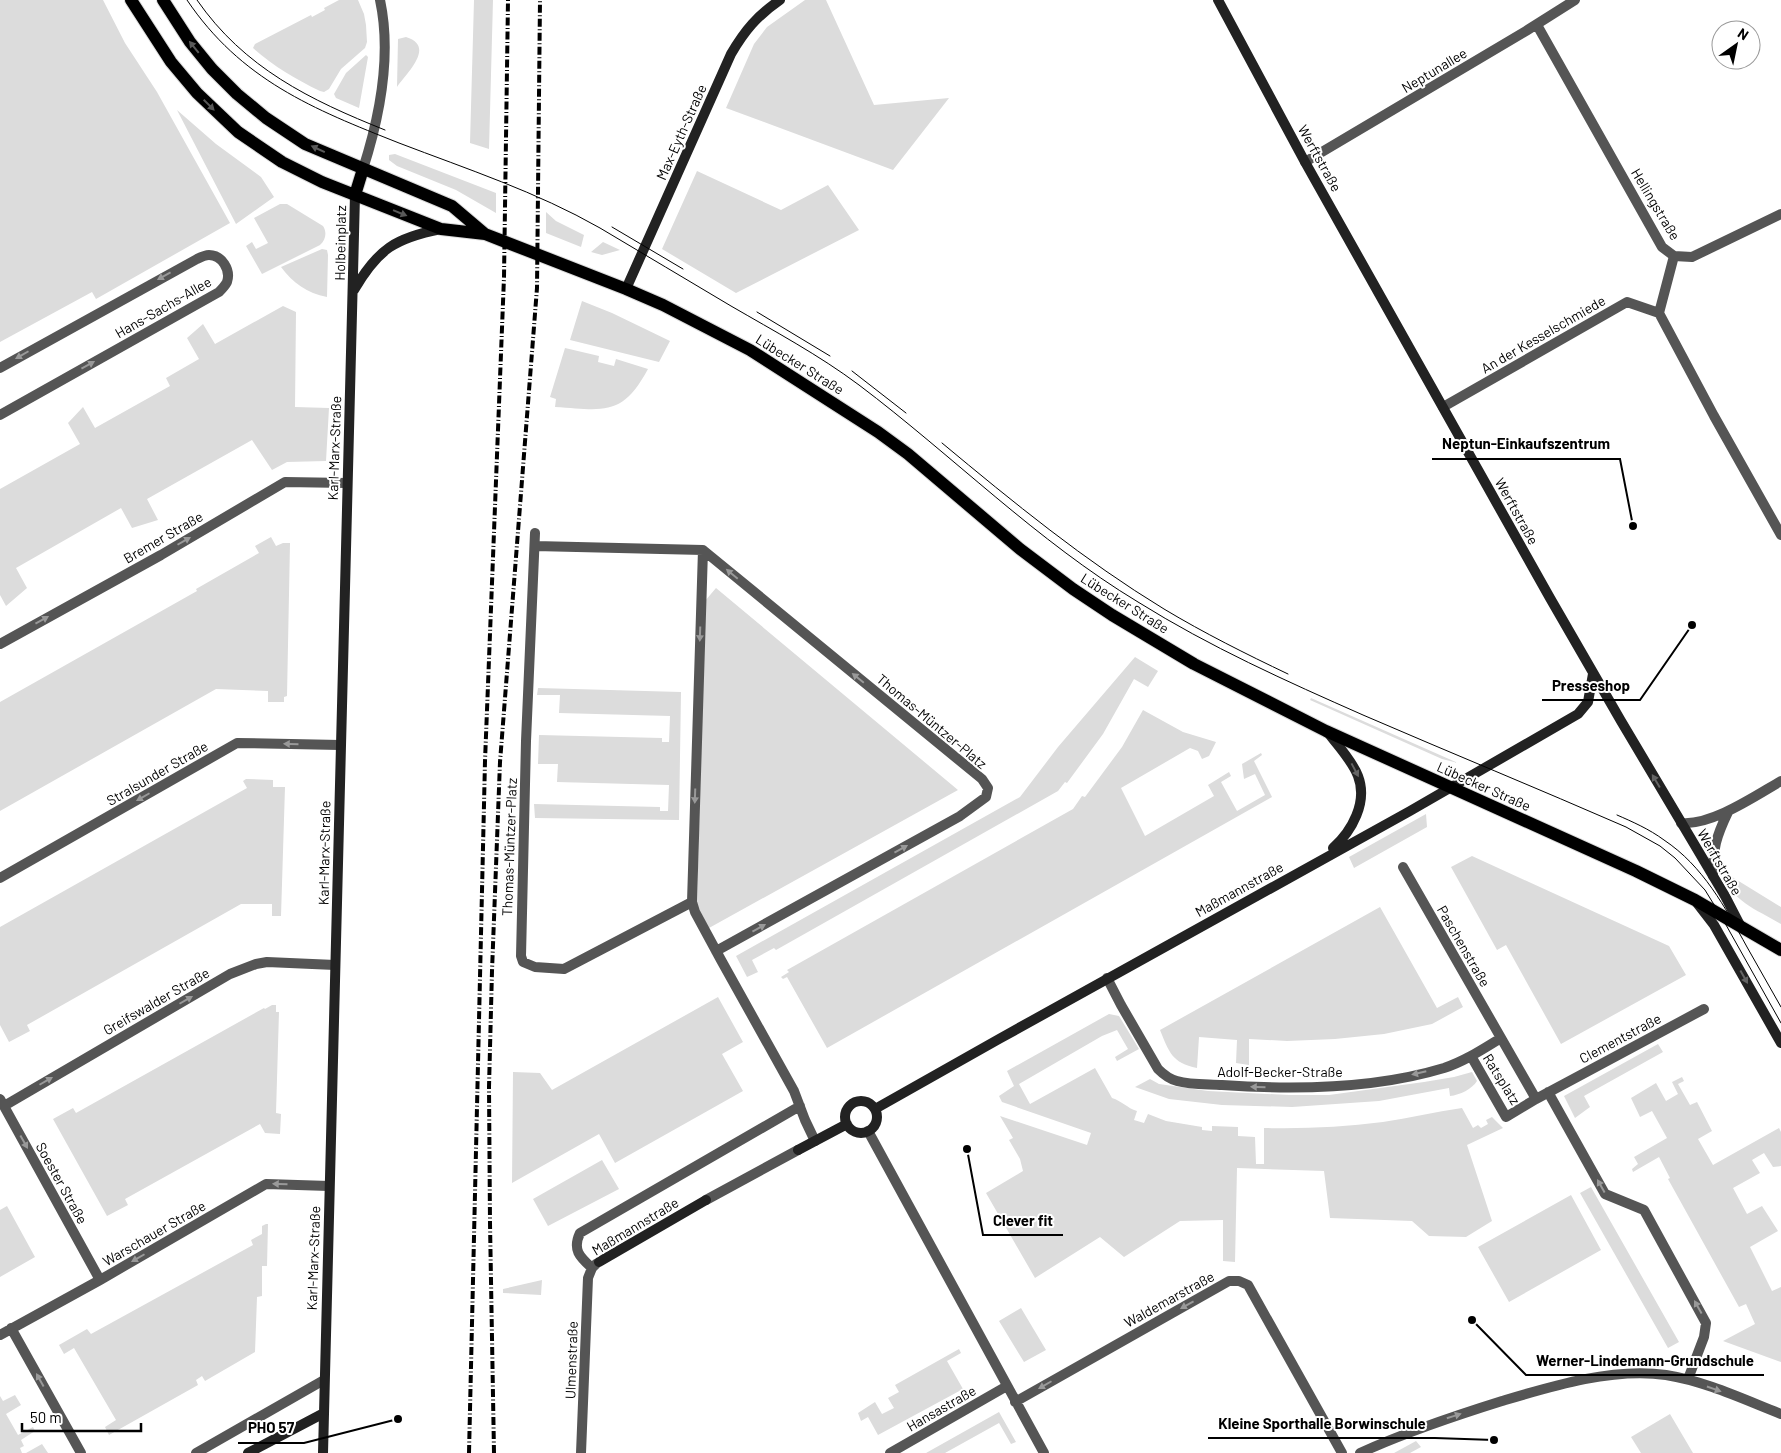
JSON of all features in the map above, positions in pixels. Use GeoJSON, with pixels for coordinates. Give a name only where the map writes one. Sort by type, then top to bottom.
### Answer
{"type":"FeatureCollection","features":[{"type":"Feature","properties":{"kind":"main road","name":"Lübecker Straße"},"geometry":{"type":"LineString","coordinates":[[131,0],[171,62],[209,106],[238,132],[282,162],[322,182],[441,229],[485,234],[626,289],[663,305],[750,350],[841,407],[908,454],[1020,549],[1112,615],[1194,664],[1326,731],[1636,871],[1695,900],[1781,950]]}},
{"type":"Feature","properties":{"kind":"main road","name":"Lübecker Straße"},"geometry":{"type":"LineString","coordinates":[[163,0],[190,42],[212,69],[251,106],[305,144],[452,206],[485,234]]}},
{"type":"Feature","properties":{"kind":"main road"},"geometry":{"type":"LineString","coordinates":[[355,195],[363,169]]}},
{"type":"Feature","properties":{"kind":"street"},"geometry":{"type":"LineString","coordinates":[[363,169],[378,110],[384,68],[384,38],[380,0]]}},
{"type":"Feature","properties":{"kind":"street","name":"Max-Eyth-Straße"},"geometry":{"type":"LineString","coordinates":[[626,289],[731,54],[750,25],[762,13],[780,0]]}},
{"type":"Feature","properties":{"kind":"street","name":"Werftstraße"},"geometry":{"type":"LineString","coordinates":[[1218,0],[1305,162],[1593,674],[1713,876],[1740,927]]}},
{"type":"Feature","properties":{"kind":"street","name":"Neptunallee"},"geometry":{"type":"LineString","coordinates":[[1305,162],[1576,0]]}},
{"type":"Feature","properties":{"kind":"street","name":"Hellingstraße"},"geometry":{"type":"LineString","coordinates":[[1537,25],[1662,247],[1674,256],[1659,313]]}},
{"type":"Feature","properties":{"kind":"street","name":"Holbeinplatz"},"geometry":{"type":"LineString","coordinates":[[353,293],[355,195]]}},
{"type":"Feature","properties":{"kind":"street"},"geometry":{"type":"LineString","coordinates":[[1674,256],[1692,256],[1781,214]]}},
{"type":"Feature","properties":{"kind":"street"},"geometry":{"type":"LineString","coordinates":[[353,293],[373,263],[390,247],[412,235],[441,229]]}},
{"type":"Feature","properties":{"kind":"street","name":"Hans-Sachs-Allee"},"geometry":{"type":"LineString","coordinates":[[0,368],[197,258],[210,255],[218,258],[225,265],[228,272],[227,283],[220,292],[0,415]]}},
{"type":"Feature","properties":{"kind":"street","name":"Karl-Marx-Straße"},"geometry":{"type":"LineString","coordinates":[[323,1453],[346,483],[353,293]]}},
{"type":"Feature","properties":{"kind":"street","name":"An der Kesselschmiede"},"geometry":{"type":"LineString","coordinates":[[1443,407],[1627,302],[1659,313]]}},
{"type":"Feature","properties":{"kind":"street"},"geometry":{"type":"LineString","coordinates":[[1659,313],[1781,535]]}},
{"type":"Feature","properties":{"kind":"street","name":"Bremer Straße"},"geometry":{"type":"LineString","coordinates":[[0,644],[161,555],[285,482],[346,483]]}},
{"type":"Feature","properties":{"kind":"street","name":"Thomas-Müntzer-Platz"},"geometry":{"type":"LineString","coordinates":[[535,533],[526,741],[521,956],[523,962],[535,967],[564,968],[692,902]]}},
{"type":"Feature","properties":{"kind":"street"},"geometry":{"type":"LineString","coordinates":[[535,546],[703,550],[692,902],[695,912],[716,951],[794,1091],[804,1120],[815,1141]]}},
{"type":"Feature","properties":{"kind":"street","name":"Thomas-Müntzer-Platz"},"geometry":{"type":"LineString","coordinates":[[703,550],[982,779],[988,788],[986,797],[960,816],[716,951]]}},
{"type":"Feature","properties":{"kind":"street","name":"Maßmannstraße"},"geometry":{"type":"LineString","coordinates":[[875,1110],[1570,719],[1578,714],[1588,702],[1593,674]]}},
{"type":"Feature","properties":{"kind":"street"},"geometry":{"type":"LineString","coordinates":[[1322,858],[1340,842],[1353,824],[1359,808],[1361,793],[1358,776],[1352,765],[1326,731]]}},
{"type":"Feature","properties":{"kind":"street","name":"Stralsunder Straße"},"geometry":{"type":"LineString","coordinates":[[0,878],[237,743],[340,745]]}},
{"type":"Feature","properties":{"kind":"street"},"geometry":{"type":"LineString","coordinates":[[1681,823],[1692,824],[1728,812],[1781,781]]}},
{"type":"Feature","properties":{"kind":"street"},"geometry":{"type":"LineString","coordinates":[[1713,876],[1714,846],[1717,834],[1728,812]]}},
{"type":"Feature","properties":{"kind":"street","name":"Paschenstraße"},"geometry":{"type":"LineString","coordinates":[[1403,867],[1501,1038]]}},
{"type":"Feature","properties":{"kind":"street"},"geometry":{"type":"LineString","coordinates":[[1695,900],[1717,930],[1781,1043]]}},
{"type":"Feature","properties":{"kind":"street","name":"Greifswalder Straße"},"geometry":{"type":"LineString","coordinates":[[2,1103],[230,974],[267,962],[335,965]]}},
{"type":"Feature","properties":{"kind":"street","name":"Adolf-Becker-Straße"},"geometry":{"type":"LineString","coordinates":[[1107,978],[1120,1005],[1158,1069],[1166,1077],[1178,1082],[1276,1087],[1354,1084],[1405,1077],[1437,1069],[1471,1056],[1501,1038]]}},
{"type":"Feature","properties":{"kind":"street","name":"Clementstraße"},"geometry":{"type":"LineString","coordinates":[[1548,1092],[1704,1009]]}},
{"type":"Feature","properties":{"kind":"street","name":"Ratsplatz"},"geometry":{"type":"LineString","coordinates":[[1501,1038],[1536,1099]]}},
{"type":"Feature","properties":{"kind":"street","name":"Ratsplatz"},"geometry":{"type":"LineString","coordinates":[[1471,1056],[1506,1117],[1548,1092]]}},
{"type":"Feature","properties":{"kind":"street"},"geometry":{"type":"LineString","coordinates":[[1548,1092],[1605,1194],[1644,1210],[1706,1323],[1704,1336],[1688,1379]]}},
{"type":"Feature","properties":{"kind":"street"},"geometry":{"type":"LineString","coordinates":[[856,1102],[867,1102],[875,1110],[877,1116],[875,1123],[868,1131],[858,1132],[851,1130],[846,1124],[847,1108],[856,1102]]}},
{"type":"Feature","properties":{"kind":"street","name":"Soester Straße"},"geometry":{"type":"LineString","coordinates":[[2,1103],[100,1280]]}},
{"type":"Feature","properties":{"kind":"street","name":"Maßmannstraße"},"geometry":{"type":"LineString","coordinates":[[800,1106],[580,1233],[576,1241],[578,1253],[596,1265],[706,1200],[846,1124]]}},
{"type":"Feature","properties":{"kind":"street"},"geometry":{"type":"LineString","coordinates":[[868,1131],[1044,1453]]}},
{"type":"Feature","properties":{"kind":"street","name":"Warschauer Straße"},"geometry":{"type":"LineString","coordinates":[[0,1335],[100,1280],[266,1184],[329,1186]]}},
{"type":"Feature","properties":{"kind":"street","name":"Ulmenstraße"},"geometry":{"type":"LineString","coordinates":[[581,1453],[588,1278],[596,1265]]}},
{"type":"Feature","properties":{"kind":"street","name":"Waldemarstraße"},"geometry":{"type":"LineString","coordinates":[[1016,1402],[1229,1281],[1239,1280],[1248,1285],[1342,1453]]}},
{"type":"Feature","properties":{"kind":"street"},"geometry":{"type":"LineString","coordinates":[[11,1328],[81,1453]]}},
{"type":"Feature","properties":{"kind":"street"},"geometry":{"type":"LineString","coordinates":[[1360,1453],[1424,1426],[1542,1390],[1620,1374],[1643,1373],[1688,1379],[1781,1414]]}},
{"type":"Feature","properties":{"kind":"street"},"geometry":{"type":"LineString","coordinates":[[196,1453],[324,1380]]}},
{"type":"Feature","properties":{"kind":"street","name":"Hansastraße"},"geometry":{"type":"LineString","coordinates":[[890,1453],[1007,1386]]}},
{"type":"Feature","properties":{"kind":"street"},"geometry":{"type":"LineString","coordinates":[[248,1453],[324,1414]]}},
{"type":"Feature","properties":{"kind":"shaded area"},"geometry":{"type":"Polygon","coordinates":[[[0,0],[103,0],[125,43],[157,92],[230,223],[96,299],[92,292],[0,342],[0,0]]]}},
{"type":"Feature","properties":{"kind":"shaded area"},"geometry":{"type":"Polygon","coordinates":[[[339,0],[358,0],[364,14],[367,42],[365,48],[341,69],[329,89],[324,92],[285,72],[253,48],[255,44],[311,15],[312,17],[339,0]]]}},
{"type":"Feature","properties":{"kind":"shaded area"},"geometry":{"type":"Polygon","coordinates":[[[474,0],[493,0],[489,149],[470,143],[474,0]]]}},
{"type":"Feature","properties":{"kind":"shaded area"},"geometry":{"type":"Polygon","coordinates":[[[805,0],[826,0],[874,105],[949,98],[893,170],[726,108],[754,44],[767,27],[805,0]]]}},
{"type":"Feature","properties":{"kind":"shaded area"},"geometry":{"type":"Polygon","coordinates":[[[406,37],[415,41],[419,47],[419,53],[412,67],[397,87],[398,39],[406,37]]]}},
{"type":"Feature","properties":{"kind":"shaded area"},"geometry":{"type":"Polygon","coordinates":[[[366,55],[368,57],[359,108],[336,98],[334,94],[346,73],[366,55]]]}},
{"type":"Feature","properties":{"kind":"shaded area"},"geometry":{"type":"Polygon","coordinates":[[[177,110],[216,144],[261,177],[274,197],[236,224],[177,110]]]}},
{"type":"Feature","properties":{"kind":"shaded area"},"geometry":{"type":"Polygon","coordinates":[[[395,154],[496,193],[496,213],[456,190],[397,166],[389,160],[389,155],[395,154]]]}},
{"type":"Feature","properties":{"kind":"shaded area"},"geometry":{"type":"Polygon","coordinates":[[[697,171],[781,210],[828,185],[859,230],[736,293],[662,249],[697,171]]]}},
{"type":"Feature","properties":{"kind":"shaded area"},"geometry":{"type":"Polygon","coordinates":[[[280,204],[287,204],[323,226],[325,238],[320,245],[262,274],[246,246],[252,242],[256,249],[268,243],[254,218],[280,204]]]}},
{"type":"Feature","properties":{"kind":"shaded area"},"geometry":{"type":"Polygon","coordinates":[[[546,212],[556,221],[584,235],[581,247],[546,233],[546,212]]]}},
{"type":"Feature","properties":{"kind":"shaded area"},"geometry":{"type":"Polygon","coordinates":[[[603,242],[620,250],[602,255],[591,252],[603,242]]]}},
{"type":"Feature","properties":{"kind":"shaded area"},"geometry":{"type":"Polygon","coordinates":[[[322,249],[327,250],[328,255],[327,297],[313,293],[301,286],[290,278],[281,267],[322,249]]]}},
{"type":"Feature","properties":{"kind":"shaded area"},"geometry":{"type":"Polygon","coordinates":[[[582,301],[670,341],[659,362],[570,340],[582,301]]]}},
{"type":"Feature","properties":{"kind":"shaded area"},"geometry":{"type":"Polygon","coordinates":[[[283,306],[296,312],[295,407],[329,408],[326,461],[287,462],[272,470],[252,440],[147,499],[158,520],[132,528],[121,508],[16,568],[27,588],[6,606],[0,595],[0,489],[80,444],[68,423],[83,407],[95,428],[170,386],[166,378],[199,359],[187,338],[203,324],[215,344],[283,306]]]}},
{"type":"Feature","properties":{"kind":"shaded area"},"geometry":{"type":"Polygon","coordinates":[[[565,348],[599,356],[598,362],[614,366],[616,359],[648,369],[639,385],[620,403],[599,409],[555,407],[556,399],[550,397],[565,348]]]}},
{"type":"Feature","properties":{"kind":"shaded area"},"geometry":{"type":"Polygon","coordinates":[[[271,537],[276,546],[290,543],[287,696],[284,697],[284,702],[268,702],[268,691],[216,689],[0,811],[0,702],[197,591],[196,589],[259,553],[255,546],[271,537]]]}},
{"type":"Feature","properties":{"kind":"shaded area"},"geometry":{"type":"Polygon","coordinates":[[[716,588],[958,790],[709,928],[697,907],[705,601],[716,588]]]}},
{"type":"Feature","properties":{"kind":"shaded area"},"geometry":{"type":"Polygon","coordinates":[[[1135,657],[1158,671],[1148,687],[1134,679],[1103,734],[1067,783],[1065,782],[1058,791],[776,950],[774,948],[752,960],[758,972],[747,977],[736,956],[1020,797],[1058,747],[1135,657]]]}},
{"type":"Feature","properties":{"kind":"shaded area"},"geometry":{"type":"Polygon","coordinates":[[[538,688],[681,692],[679,820],[535,818],[534,804],[660,807],[660,811],[668,811],[669,785],[557,782],[558,764],[538,764],[539,735],[662,738],[662,742],[669,742],[670,716],[559,713],[560,695],[537,695],[538,688]]]}},
{"type":"Feature","properties":{"kind":"shaded area"},"geometry":{"type":"Polygon","coordinates":[[[1311,698],[1458,763],[1442,759],[1310,700],[1311,698]]]}},
{"type":"Feature","properties":{"kind":"shaded area"},"geometry":{"type":"Polygon","coordinates":[[[1143,710],[1183,732],[1216,742],[1209,756],[1202,759],[1198,751],[1190,748],[1121,788],[1145,836],[1214,796],[1208,785],[1229,772],[1231,776],[1221,782],[1237,811],[1265,795],[1255,774],[1244,779],[1242,764],[1261,753],[1262,755],[1254,761],[1272,797],[827,1048],[787,977],[783,979],[781,977],[789,972],[787,970],[1073,809],[1082,796],[1085,797],[1122,747],[1143,710]]]}},
{"type":"Feature","properties":{"kind":"shaded area"},"geometry":{"type":"Polygon","coordinates":[[[246,779],[273,780],[273,787],[285,787],[281,916],[272,916],[272,904],[241,904],[27,1025],[30,1031],[9,1042],[0,1025],[0,927],[247,788],[243,781],[246,779]]]}},
{"type":"Feature","properties":{"kind":"shaded area"},"geometry":{"type":"Polygon","coordinates":[[[1426,814],[1427,827],[1354,868],[1349,857],[1426,814]]]}},
{"type":"Feature","properties":{"kind":"shaded area"},"geometry":{"type":"Polygon","coordinates":[[[1472,856],[1669,946],[1686,975],[1561,1044],[1506,945],[1497,950],[1451,867],[1472,856]]]}},
{"type":"Feature","properties":{"kind":"shaded area"},"geometry":{"type":"Polygon","coordinates":[[[1724,872],[1781,907],[1781,924],[1738,898],[1727,882],[1724,872]]]}},
{"type":"Feature","properties":{"kind":"shaded area"},"geometry":{"type":"Polygon","coordinates":[[[1380,907],[1437,1008],[1458,997],[1463,1007],[1432,1024],[1384,1034],[1287,1041],[1249,1039],[1249,1065],[1236,1063],[1237,1040],[1199,1037],[1197,1068],[1182,1063],[1172,1055],[1160,1030],[1380,907]]]}},
{"type":"Feature","properties":{"kind":"shaded area"},"geometry":{"type":"Polygon","coordinates":[[[718,997],[743,1042],[722,1054],[743,1091],[615,1163],[599,1134],[512,1183],[513,1072],[540,1073],[552,1090],[718,997]]]}},
{"type":"Feature","properties":{"kind":"shaded area"},"geometry":{"type":"Polygon","coordinates":[[[272,1005],[276,1005],[276,1012],[279,1012],[276,1113],[281,1114],[280,1134],[265,1133],[260,1124],[125,1199],[128,1205],[107,1216],[53,1119],[73,1108],[76,1113],[272,1005]]]}},
{"type":"Feature","properties":{"kind":"shaded area"},"geometry":{"type":"Polygon","coordinates":[[[1109,1014],[1119,1016],[1139,1049],[1117,1061],[1115,1057],[1128,1049],[1117,1030],[1102,1036],[1019,1084],[1030,1104],[1095,1068],[1112,1098],[1137,1111],[1134,1120],[1144,1123],[1148,1114],[1166,1121],[1202,1127],[1202,1130],[1212,1131],[1212,1126],[1238,1127],[1238,1136],[1255,1137],[1256,1164],[1264,1164],[1264,1128],[1309,1128],[1368,1124],[1462,1108],[1473,1128],[1478,1125],[1481,1128],[1488,1124],[1486,1120],[1492,1117],[1503,1128],[1467,1145],[1492,1221],[1466,1237],[1429,1236],[1412,1221],[1330,1218],[1324,1171],[1237,1168],[1235,1262],[1223,1261],[1223,1220],[1180,1221],[1124,1257],[1100,1237],[1035,1278],[986,1193],[1023,1171],[1020,1159],[1009,1140],[1013,1138],[1000,1116],[1087,1145],[1091,1133],[1002,1102],[999,1096],[1014,1086],[1007,1071],[1109,1014]]]}},
{"type":"Feature","properties":{"kind":"shaded area"},"geometry":{"type":"Polygon","coordinates":[[[1658,1044],[1663,1052],[1584,1096],[1590,1107],[1575,1118],[1564,1096],[1658,1044]]]}},
{"type":"Feature","properties":{"kind":"shaded area"},"geometry":{"type":"Polygon","coordinates":[[[1472,1072],[1477,1081],[1475,1084],[1462,1093],[1450,1096],[1449,1088],[1379,1101],[1292,1107],[1222,1105],[1169,1099],[1135,1087],[1150,1079],[1159,1084],[1208,1091],[1329,1095],[1424,1082],[1472,1072]]]}},
{"type":"Feature","properties":{"kind":"shaded area"},"geometry":{"type":"Polygon","coordinates":[[[1682,1077],[1684,1081],[1678,1084],[1690,1105],[1697,1102],[1712,1131],[1698,1139],[1713,1165],[1779,1128],[1781,1132],[1781,1166],[1773,1167],[1764,1153],[1752,1160],[1760,1173],[1733,1188],[1747,1214],[1762,1206],[1778,1231],[1750,1247],[1772,1291],[1781,1287],[1781,1362],[1723,1341],[1755,1324],[1746,1304],[1739,1307],[1668,1179],[1670,1178],[1659,1157],[1633,1172],[1632,1169],[1638,1164],[1634,1157],[1667,1138],[1652,1111],[1640,1117],[1631,1098],[1656,1083],[1666,1101],[1678,1094],[1672,1082],[1682,1077]]]}},
{"type":"Feature","properties":{"kind":"shaded area"},"geometry":{"type":"Polygon","coordinates":[[[602,1160],[619,1189],[548,1226],[533,1199],[602,1160]]]}},
{"type":"Feature","properties":{"kind":"shaded area"},"geometry":{"type":"Polygon","coordinates":[[[1591,1187],[1679,1342],[1668,1348],[1580,1193],[1591,1187]]]}},
{"type":"Feature","properties":{"kind":"shaded area"},"geometry":{"type":"Polygon","coordinates":[[[1571,1195],[1601,1250],[1509,1302],[1478,1247],[1571,1195]]]}},
{"type":"Feature","properties":{"kind":"shaded area"},"geometry":{"type":"Polygon","coordinates":[[[7,1206],[35,1257],[0,1277],[0,1210],[7,1206]]]}},
{"type":"Feature","properties":{"kind":"shaded area"},"geometry":{"type":"Polygon","coordinates":[[[268,1224],[267,1266],[262,1266],[262,1296],[257,1297],[255,1352],[205,1381],[202,1376],[196,1380],[198,1385],[109,1435],[105,1427],[116,1420],[74,1348],[64,1354],[59,1345],[87,1329],[91,1334],[253,1245],[251,1240],[262,1234],[262,1226],[268,1224]]]}},
{"type":"Feature","properties":{"kind":"shaded area"},"geometry":{"type":"Polygon","coordinates":[[[542,1280],[541,1295],[503,1293],[503,1289],[542,1280]]]}},
{"type":"Feature","properties":{"kind":"shaded area"},"geometry":{"type":"Polygon","coordinates":[[[1021,1308],[1046,1350],[1024,1362],[999,1321],[1021,1308]]]}},
{"type":"Feature","properties":{"kind":"shaded area"},"geometry":{"type":"Polygon","coordinates":[[[959,1349],[961,1353],[947,1361],[963,1389],[878,1435],[868,1417],[861,1421],[858,1413],[875,1402],[882,1414],[894,1408],[888,1398],[899,1392],[895,1385],[959,1349]]]}},
{"type":"Feature","properties":{"kind":"shaded area"},"geometry":{"type":"Polygon","coordinates":[[[15,1395],[21,1405],[6,1414],[18,1435],[33,1427],[35,1431],[21,1440],[24,1446],[20,1448],[22,1453],[0,1453],[0,1396],[3,1401],[15,1395]]]}},
{"type":"Feature","properties":{"kind":"shaded area"},"geometry":{"type":"Polygon","coordinates":[[[999,1412],[1016,1442],[1011,1444],[999,1423],[945,1453],[926,1453],[999,1412]]]}},
{"type":"Feature","properties":{"kind":"shaded area"},"geometry":{"type":"Polygon","coordinates":[[[1670,1414],[1693,1453],[1641,1453],[1631,1437],[1670,1414]]]}},
{"type":"Feature","properties":{"kind":"shaded area"},"geometry":{"type":"Polygon","coordinates":[[[1416,1441],[1421,1447],[1410,1453],[1394,1453],[1416,1441]]]}},
{"type":"Feature","properties":{"kind":"shaded area"},"geometry":{"type":"Polygon","coordinates":[[[42,1444],[48,1453],[26,1453],[42,1444]]]}},
{"type":"Feature","properties":{"kind":"tram line"},"geometry":{"type":"LineString","coordinates":[[187,0],[208,28],[231,51],[281,89],[337,118],[552,203],[600,228],[812,353],[844,374],[894,412],[1065,552],[1101,578],[1165,618],[1221,649],[1305,689],[1626,827],[1660,846],[1675,858],[1705,890],[1781,1023]]}},
{"type":"Feature","properties":{"kind":"tram line"},"geometry":{"type":"LineString","coordinates":[[197,0],[215,24],[236,45],[280,79],[331,107],[385,130]]}},
{"type":"Feature","properties":{"kind":"tram line"},"geometry":{"type":"LineString","coordinates":[[612,227],[683,269]]}},
{"type":"Feature","properties":{"kind":"tram line"},"geometry":{"type":"LineString","coordinates":[[757,312],[830,356]]}},
{"type":"Feature","properties":{"kind":"tram line"},"geometry":{"type":"LineString","coordinates":[[852,371],[906,413]]}},
{"type":"Feature","properties":{"kind":"tram line"},"geometry":{"type":"LineString","coordinates":[[942,443],[1050,530],[1135,591],[1194,626],[1288,674]]}},
{"type":"Feature","properties":{"kind":"tram line"},"geometry":{"type":"LineString","coordinates":[[1617,815],[1647,829],[1664,840],[1678,850],[1702,875],[1730,917],[1781,1007]]}},
{"type":"Feature","properties":{"kind":"railway"},"geometry":{"type":"LineString","coordinates":[[469,1453],[485,761],[504,277],[508,0]]}},
{"type":"Feature","properties":{"kind":"railway"},"geometry":{"type":"LineString","coordinates":[[494,1453],[489,1087],[492,971],[500,762],[537,288],[540,0]]}},
{"type":"Feature","properties":{"kind":"place","name":"Neptun-Einkaufszentrum"},"geometry":{"type":"Point","coordinates":[1633,526]}},
{"type":"Feature","properties":{"kind":"place","name":"Presseshop"},"geometry":{"type":"Point","coordinates":[1692,625]}},
{"type":"Feature","properties":{"kind":"place","name":"Clever fit"},"geometry":{"type":"Point","coordinates":[967,1149]}},
{"type":"Feature","properties":{"kind":"place","name":"Werner-Lindemann-Grundschule"},"geometry":{"type":"Point","coordinates":[1472,1320]}},
{"type":"Feature","properties":{"kind":"place","name":"PHO 57"},"geometry":{"type":"Point","coordinates":[398,1419]}},
{"type":"Feature","properties":{"kind":"place","name":"Kleine Sporthalle Borwinschule"},"geometry":{"type":"Point","coordinates":[1494,1440]}}]}
